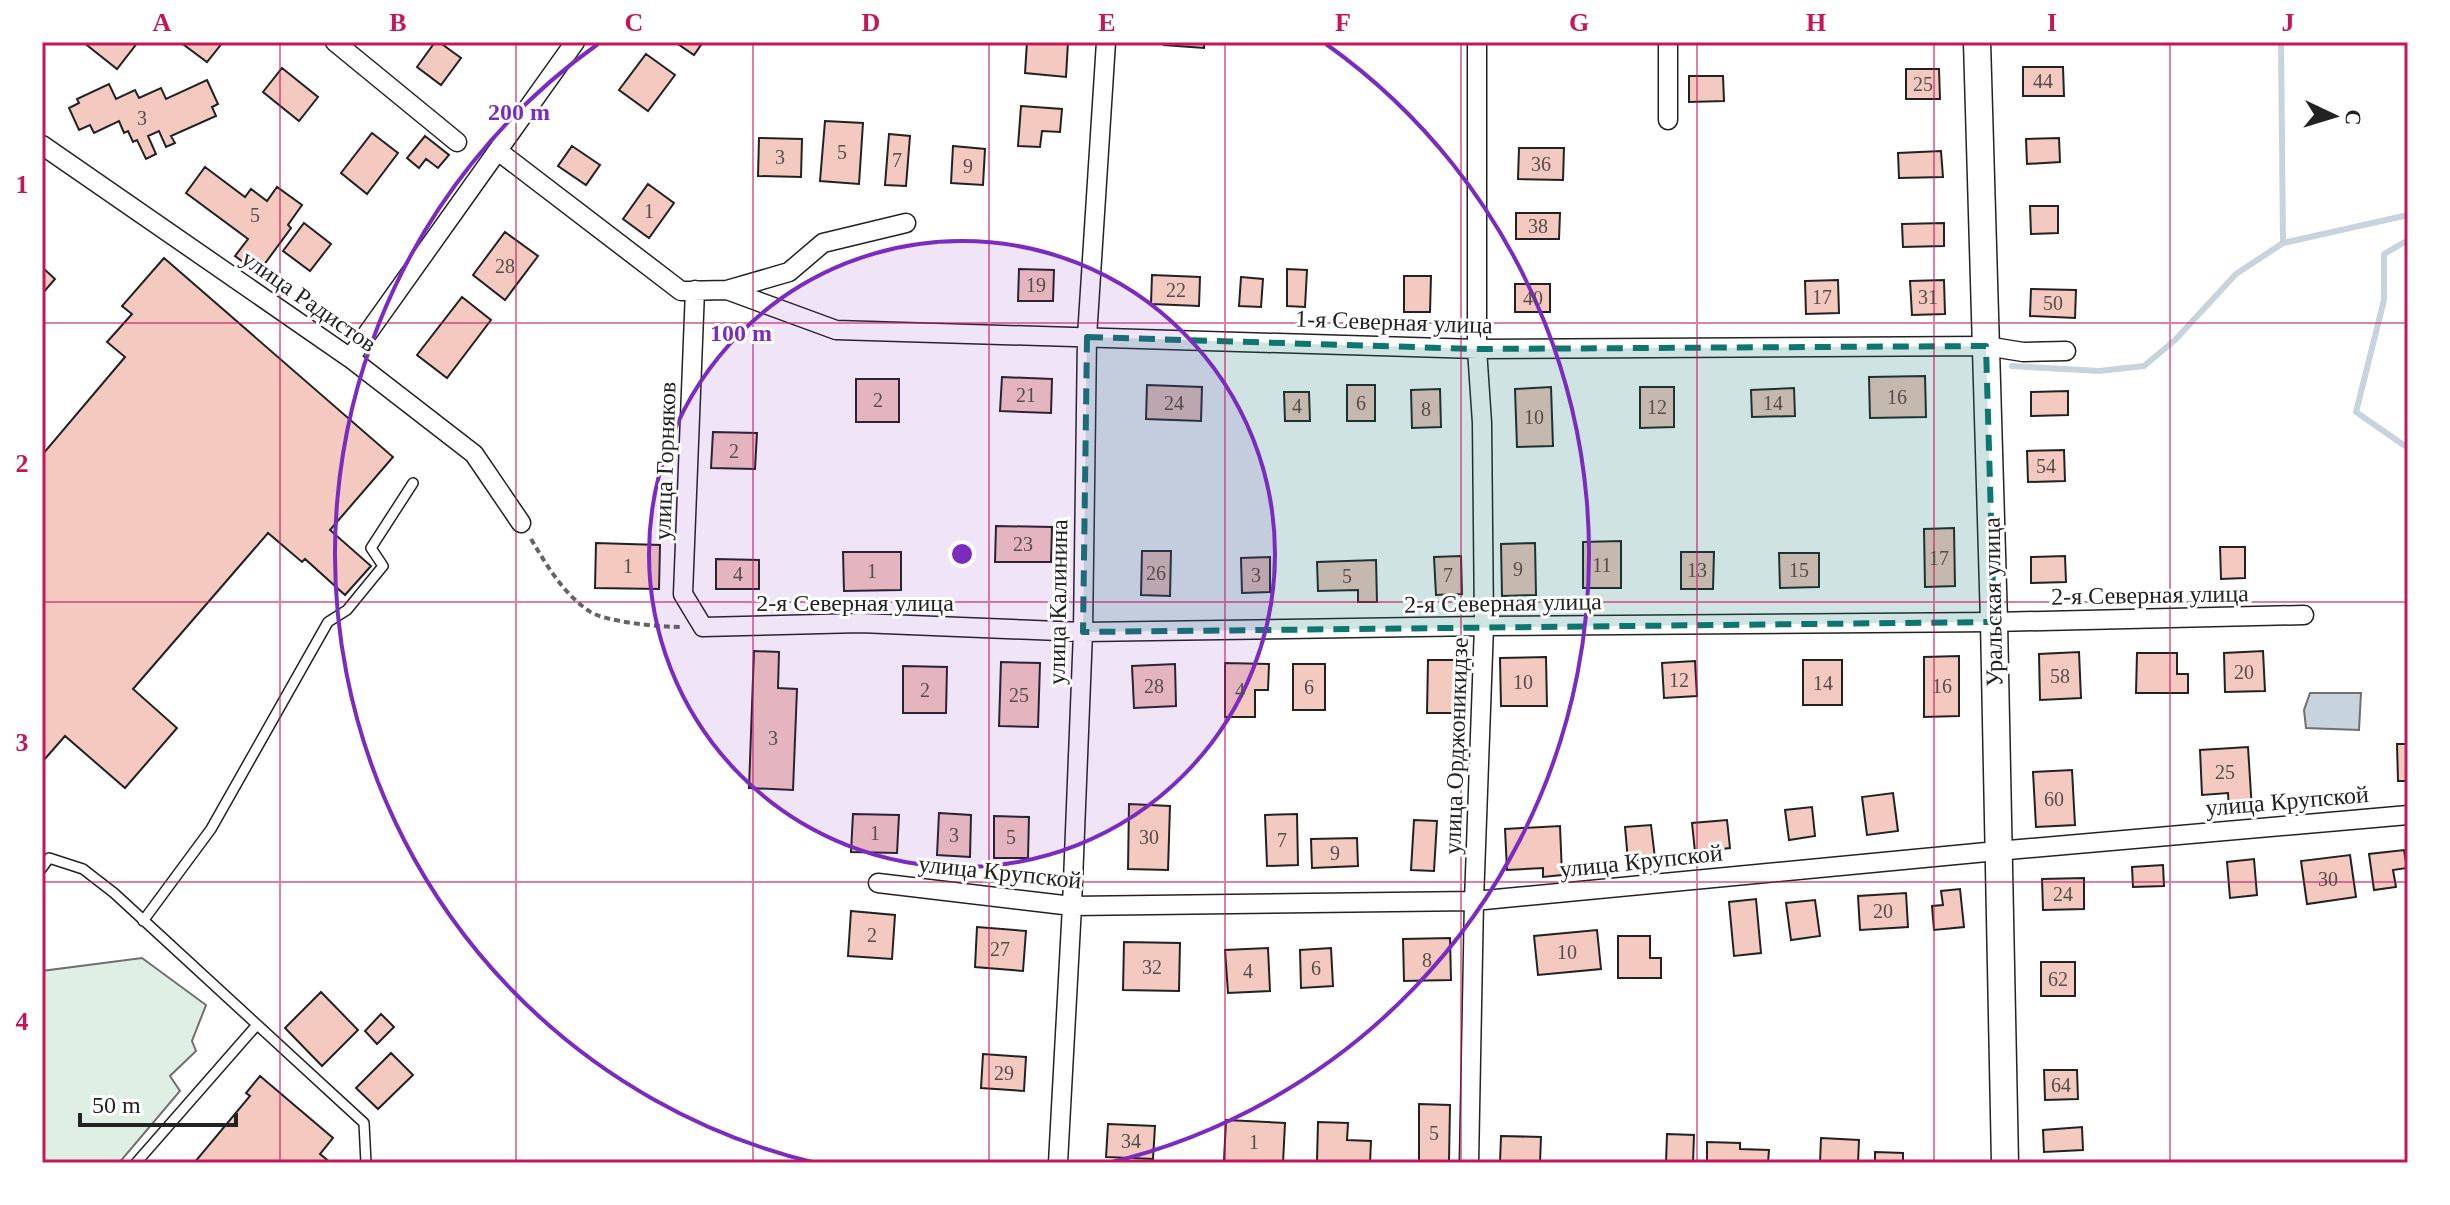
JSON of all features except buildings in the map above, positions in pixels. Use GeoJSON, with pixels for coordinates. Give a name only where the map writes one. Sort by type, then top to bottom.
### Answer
{"type":"FeatureCollection","features":[{"type":"Feature","properties":{"kind":"main road","name":"Уральская улица"},"geometry":{"type":"LineString","coordinates":[[1977,42],[1994,622],[2005,1163]]}},
{"type":"Feature","properties":{"kind":"street"},"geometry":{"type":"LineString","coordinates":[[335,42],[457,142]]}},
{"type":"Feature","properties":{"kind":"street"},"geometry":{"type":"LineString","coordinates":[[350,358],[575,42]]}},
{"type":"Feature","properties":{"kind":"street","name":"улица Калинина"},"geometry":{"type":"LineString","coordinates":[[1058,1163],[1083,632],[1087,337],[1106,42]]}},
{"type":"Feature","properties":{"kind":"street","name":"улица Орджоникидзе"},"geometry":{"type":"LineString","coordinates":[[1469,1163],[1484,626],[1482,423],[1477,349],[1477,42]]}},
{"type":"Feature","properties":{"kind":"street"},"geometry":{"type":"LineString","coordinates":[[1668,42],[1668,120]]}},
{"type":"Feature","properties":{"kind":"street","name":"улица Радистов"},"geometry":{"type":"LineString","coordinates":[[42,145],[350,358],[474,454],[521,523]]}},
{"type":"Feature","properties":{"kind":"street","name":"1-я Северная улица"},"geometry":{"type":"LineString","coordinates":[[498,151],[681,291],[727,290],[789,272],[823,243],[906,223]]}},
{"type":"Feature","properties":{"kind":"street","name":"улица Горняков"},"geometry":{"type":"LineString","coordinates":[[695,290],[683,594],[703,627]]}},
{"type":"Feature","properties":{"kind":"street","name":"1-я Северная улица"},"geometry":{"type":"LineString","coordinates":[[727,290],[836,330],[1477,349],[1986,346],[2023,352],[2066,351]]}},
{"type":"Feature","properties":{"kind":"street","name":"2-я Северная улица"},"geometry":{"type":"LineString","coordinates":[[703,627],[860,623],[1083,632],[1994,622],[2304,615]]}},
{"type":"Feature","properties":{"kind":"street","name":"улица Крупской"},"geometry":{"type":"LineString","coordinates":[[878,883],[1072,906],[1474,901],[2408,815]]}},
{"type":"Feature","properties":{"kind":"lane"},"geometry":{"type":"LineString","coordinates":[[143,921],[211,829],[328,622],[347,610],[383,566],[371,548],[413,483]]}},
{"type":"Feature","properties":{"kind":"lane"},"geometry":{"type":"LineString","coordinates":[[42,868],[49,858],[83,869],[143,921],[364,1123],[366,1163]]}},
{"type":"Feature","properties":{"kind":"lane"},"geometry":{"type":"LineString","coordinates":[[136,1163],[256,1026]]}},
{"type":"Feature","properties":{"kind":"path"},"geometry":{"type":"LineString","coordinates":[[521,523],[554,579],[591,613],[651,627],[703,627]]}},
{"type":"Feature","properties":{"kind":"highlighted area"},"geometry":{"type":"Polygon","coordinates":[[[1087,337],[1477,349],[1986,346],[1994,622],[1083,632],[1087,337]]]}},
{"type":"Feature","properties":{"kind":"green space"},"geometry":{"type":"Polygon","coordinates":[[[142,958],[206,1005],[192,1041],[196,1051],[170,1076],[180,1091],[119,1163],[42,1163],[42,971],[142,958]]]}},
{"type":"Feature","properties":{"kind":"shaded area"},"geometry":{"type":"Polygon","coordinates":[[[2310,693],[2361,693],[2359,730],[2306,728],[2304,710],[2310,693]]]}},
{"type":"Feature","properties":{"kind":"waterway"},"geometry":{"type":"LineString","coordinates":[[2281,42],[2283,243]]}},
{"type":"Feature","properties":{"kind":"waterway"},"geometry":{"type":"LineString","coordinates":[[2012,366],[2099,371],[2144,366],[2175,340],[2236,274],[2283,243],[2408,215]]}},
{"type":"Feature","properties":{"kind":"waterway"},"geometry":{"type":"LineString","coordinates":[[2408,240],[2384,254],[2384,300],[2356,412],[2408,448]]}}]}
